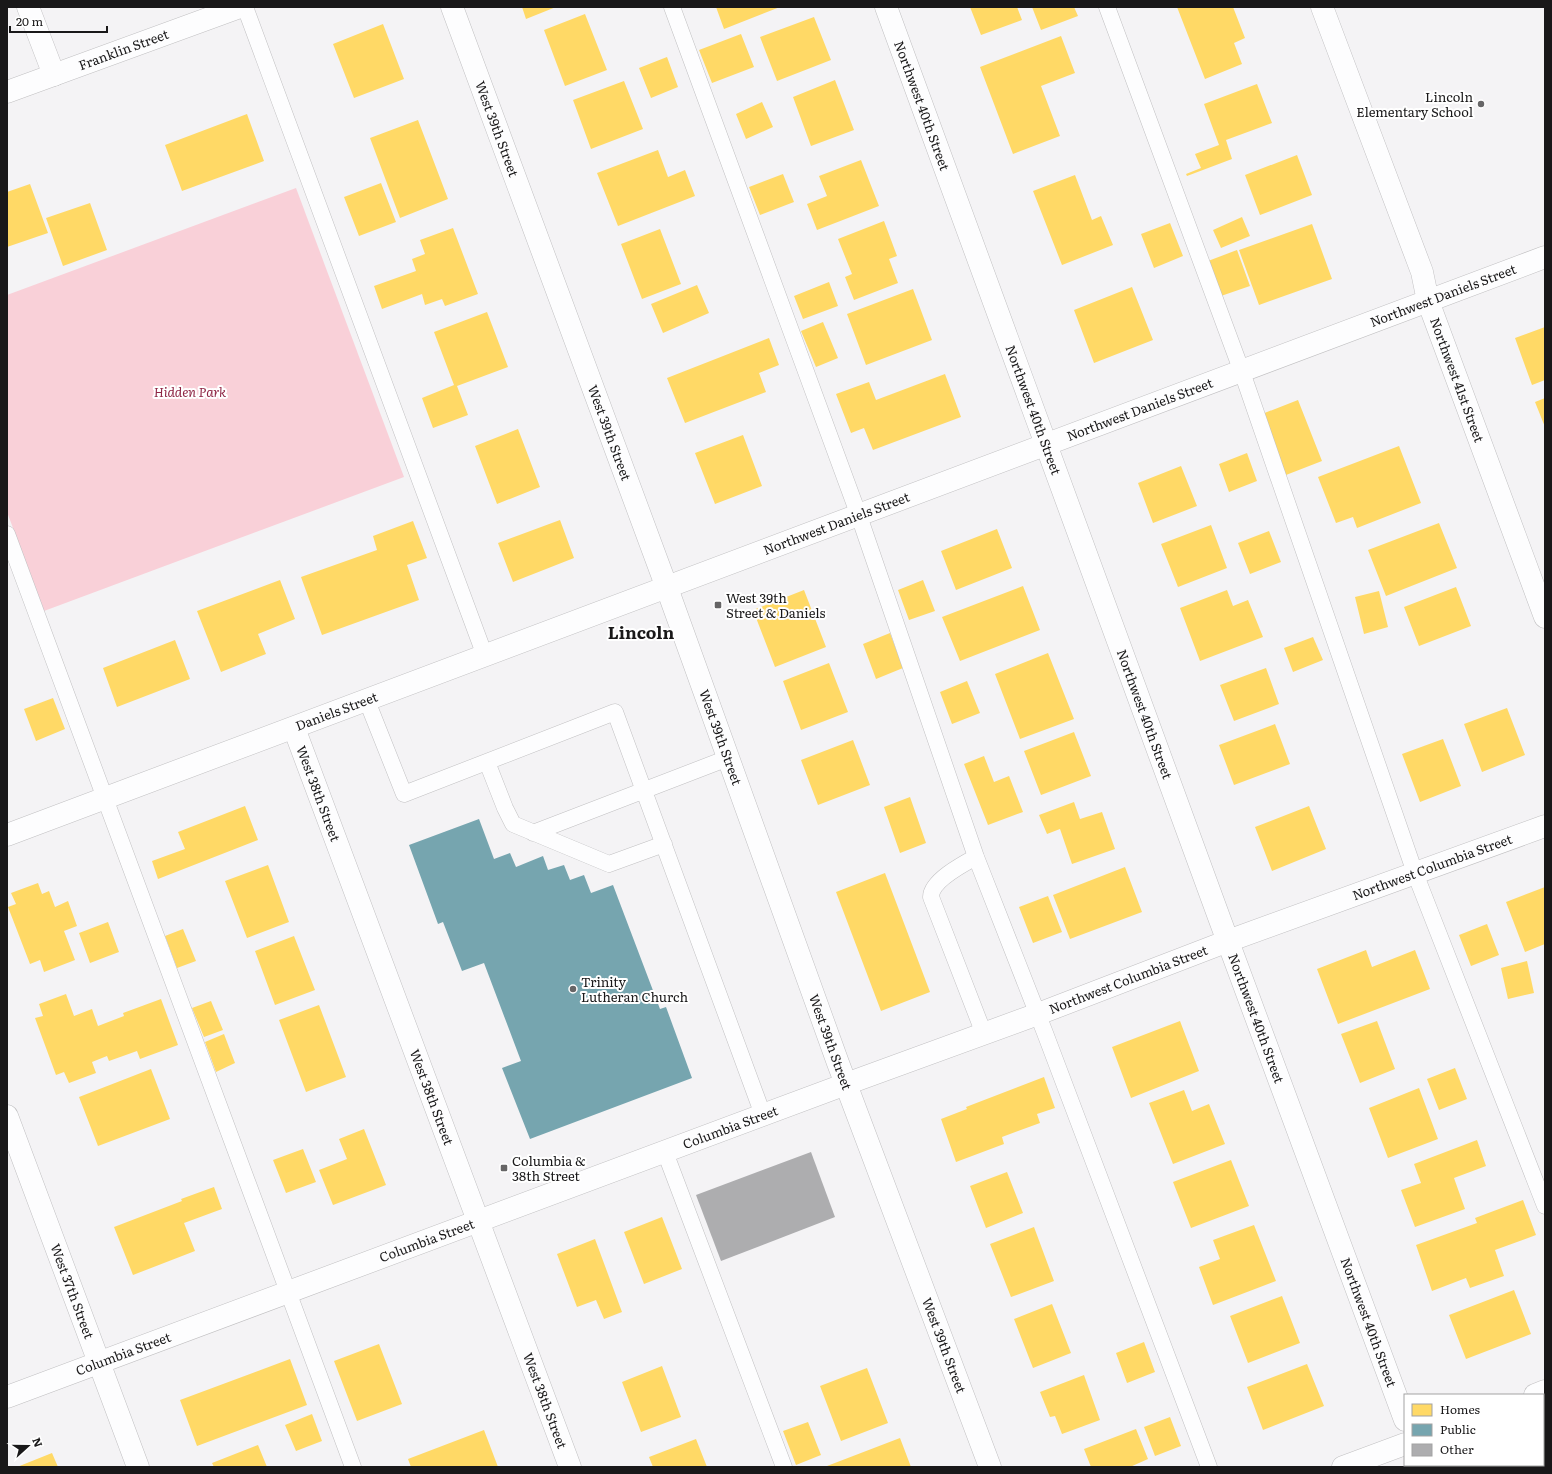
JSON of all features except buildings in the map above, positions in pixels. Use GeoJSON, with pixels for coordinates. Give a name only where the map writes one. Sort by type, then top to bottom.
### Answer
{"type":"FeatureCollection","features":[{"type":"Feature","properties":{"kind":"street"},"geometry":{"type":"LineString","coordinates":[[28,7],[54,75]]}},
{"type":"Feature","properties":{"kind":"street","name":"Franklin Street"},"geometry":{"type":"LineString","coordinates":[[7,92],[240,7]]}},
{"type":"Feature","properties":{"kind":"street","name":"West 39th Street"},"geometry":{"type":"LineString","coordinates":[[452,7],[667,588],[846,1084],[990,1467]]}},
{"type":"Feature","properties":{"kind":"street","name":"Northwest 40th Street"},"geometry":{"type":"LineString","coordinates":[[886,7],[1404,1417]]}},
{"type":"Feature","properties":{"kind":"street","name":"Northwest 41st Street"},"geometry":{"type":"LineString","coordinates":[[1322,7],[1422,272],[1428,302],[1545,617]]}},
{"type":"Feature","properties":{"kind":"street","name":"Northwest Daniels Street"},"geometry":{"type":"LineString","coordinates":[[667,588],[1545,257]]}},
{"type":"Feature","properties":{"kind":"street","name":"Daniels Street"},"geometry":{"type":"LineString","coordinates":[[7,835],[667,588]]}},
{"type":"Feature","properties":{"kind":"street","name":"West 38th Street"},"geometry":{"type":"LineString","coordinates":[[294,728],[570,1467]]}},
{"type":"Feature","properties":{"kind":"street","name":"Northwest Columbia Street"},"geometry":{"type":"LineString","coordinates":[[846,1084],[1038,1014],[1228,941],[1545,826]]}},
{"type":"Feature","properties":{"kind":"street","name":"Columbia Street"},"geometry":{"type":"LineString","coordinates":[[7,1397],[846,1084]]}},
{"type":"Feature","properties":{"kind":"street","name":"West 37th Street"},"geometry":{"type":"LineString","coordinates":[[7,1116],[138,1467]]}},
{"type":"Feature","properties":{"kind":"street"},"geometry":{"type":"LineString","coordinates":[[1343,1467],[1404,1444]]}},
{"type":"Feature","properties":{"kind":"lane"},"geometry":{"type":"LineString","coordinates":[[245,7],[485,656]]}},
{"type":"Feature","properties":{"kind":"lane"},"geometry":{"type":"LineString","coordinates":[[672,7],[859,516],[976,857],[1038,1014],[1209,1467]]}},
{"type":"Feature","properties":{"kind":"lane"},"geometry":{"type":"LineString","coordinates":[[1107,7],[1242,372],[1415,873],[1545,1206]]}},
{"type":"Feature","properties":{"kind":"lane"},"geometry":{"type":"LineString","coordinates":[[7,534],[353,1467]]}},
{"type":"Feature","properties":{"kind":"lane"},"geometry":{"type":"LineString","coordinates":[[367,701],[404,794],[615,712],[763,1115]]}},
{"type":"Feature","properties":{"kind":"lane"},"geometry":{"type":"LineString","coordinates":[[533,833],[728,758]]}},
{"type":"Feature","properties":{"kind":"lane"},"geometry":{"type":"LineString","coordinates":[[487,762],[513,824],[609,864],[664,844]]}},
{"type":"Feature","properties":{"kind":"lane"},"geometry":{"type":"LineString","coordinates":[[976,857],[944,878],[935,886],[931,892],[931,897],[984,1034]]}},
{"type":"Feature","properties":{"kind":"lane"},"geometry":{"type":"LineString","coordinates":[[665,1152],[784,1467]]}},
{"type":"Feature","properties":{"kind":"green space","name":"Hidden Park"},"geometry":{"type":"Polygon","coordinates":[[[296,188],[404,477],[44,611],[7,512],[7,295],[296,188]]]}},
{"type":"Feature","properties":{"kind":"place","name":"Lincoln Elementary School"},"geometry":{"type":"Point","coordinates":[1481,104]}},
{"type":"Feature","properties":{"kind":"place","name":"West 39th Street & Daniels"},"geometry":{"type":"Point","coordinates":[718,605]}},
{"type":"Feature","properties":{"kind":"place","name":"Trinity Lutheran Church"},"geometry":{"type":"Point","coordinates":[573,989]}},
{"type":"Feature","properties":{"kind":"place","name":"Columbia & 38th Street"},"geometry":{"type":"Point","coordinates":[504,1168]}},
{"type":"Feature","properties":{"kind":"district","name":"Lincoln"},"geometry":{"type":"Point","coordinates":[641,633]}}]}
